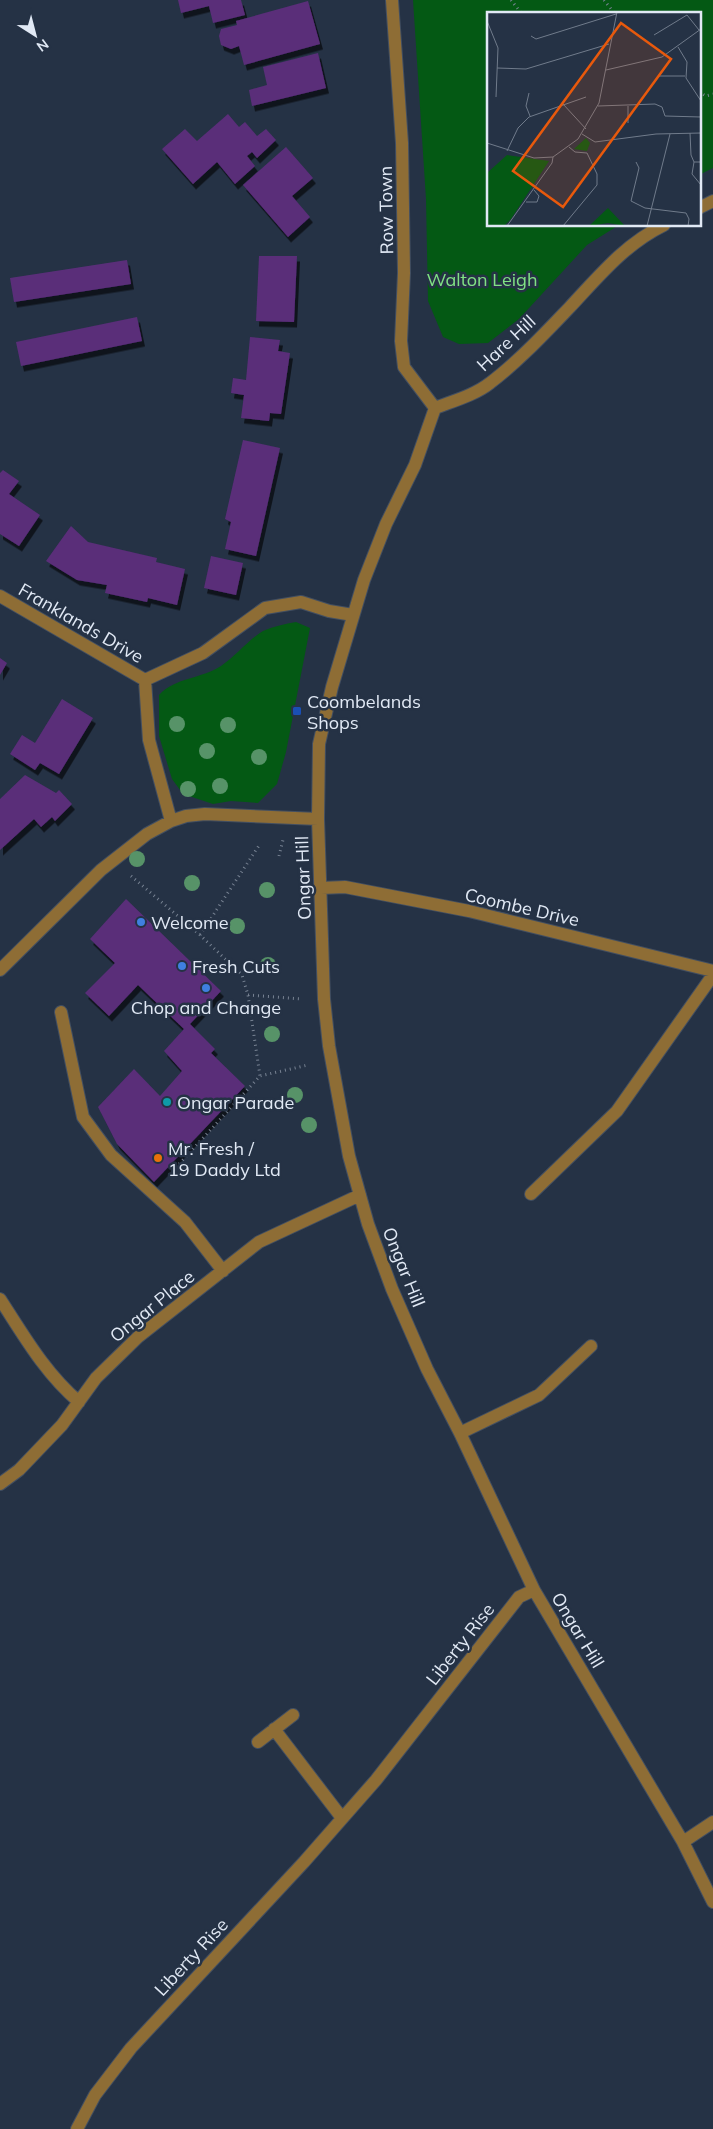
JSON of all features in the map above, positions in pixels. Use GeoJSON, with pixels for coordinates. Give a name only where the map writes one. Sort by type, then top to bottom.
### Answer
{"type":"FeatureCollection","features":[{"type":"Feature","properties":{"kind":"street","name":"Row Town"},"geometry":{"type":"LineString","coordinates":[[392,0],[402,143],[404,273],[401,341],[404,368],[435,408]]}},
{"type":"Feature","properties":{"kind":"street"},"geometry":{"type":"LineString","coordinates":[[700,208],[713,201]]}},
{"type":"Feature","properties":{"kind":"street","name":"Hare Hill"},"geometry":{"type":"LineString","coordinates":[[435,408],[471,394],[490,384],[570,307],[612,261],[662,226]]}},
{"type":"Feature","properties":{"kind":"street","name":"Ongar Hill"},"geometry":{"type":"LineString","coordinates":[[435,408],[415,465],[386,524],[364,580],[332,687],[319,744],[318,819],[322,888],[324,999],[329,1046],[349,1156],[368,1224],[392,1289],[427,1369],[460,1433],[534,1590],[684,1842],[713,1902]]}},
{"type":"Feature","properties":{"kind":"street","name":"Franklands Drive"},"geometry":{"type":"LineString","coordinates":[[0,596],[145,680]]}},
{"type":"Feature","properties":{"kind":"street","name":"Franklands Drive"},"geometry":{"type":"LineString","coordinates":[[145,680],[203,653],[265,608],[300,602],[329,611],[353,615]]}},
{"type":"Feature","properties":{"kind":"street","name":"Franklands Drive"},"geometry":{"type":"LineString","coordinates":[[145,680],[149,740],[171,821]]}},
{"type":"Feature","properties":{"kind":"street"},"geometry":{"type":"LineString","coordinates":[[0,970],[100,870],[147,834],[171,821],[186,816],[205,814],[318,819]]}},
{"type":"Feature","properties":{"kind":"street","name":"Coombe Drive"},"geometry":{"type":"LineString","coordinates":[[322,888],[345,887],[469,911],[713,971]]}},
{"type":"Feature","properties":{"kind":"street"},"geometry":{"type":"LineString","coordinates":[[531,1194],[616,1112],[713,975]]}},
{"type":"Feature","properties":{"kind":"street"},"geometry":{"type":"LineString","coordinates":[[61,1012],[83,1117],[111,1155],[186,1222],[223,1271]]}},
{"type":"Feature","properties":{"kind":"street","name":"Ongar Place"},"geometry":{"type":"LineString","coordinates":[[0,1484],[19,1470],[62,1424],[96,1378],[138,1337],[260,1242],[360,1195]]}},
{"type":"Feature","properties":{"kind":"street"},"geometry":{"type":"LineString","coordinates":[[0,1299],[39,1359],[64,1389],[79,1402]]}},
{"type":"Feature","properties":{"kind":"street"},"geometry":{"type":"LineString","coordinates":[[460,1433],[539,1396],[591,1346]]}},
{"type":"Feature","properties":{"kind":"street","name":"Liberty Rise"},"geometry":{"type":"LineString","coordinates":[[77,2129],[95,2095],[131,2048],[376,1780],[519,1597],[534,1590]]}},
{"type":"Feature","properties":{"kind":"street"},"geometry":{"type":"LineString","coordinates":[[258,1742],[293,1715]]}},
{"type":"Feature","properties":{"kind":"street"},"geometry":{"type":"LineString","coordinates":[[274,1729],[342,1818]]}},
{"type":"Feature","properties":{"kind":"street"},"geometry":{"type":"LineString","coordinates":[[684,1842],[713,1822]]}},
{"type":"Feature","properties":{"kind":"path"},"geometry":{"type":"LineString","coordinates":[[511,0],[520,12]]}},
{"type":"Feature","properties":{"kind":"path"},"geometry":{"type":"LineString","coordinates":[[604,0],[613,12]]}},
{"type":"Feature","properties":{"kind":"path"},"geometry":{"type":"LineString","coordinates":[[700,93],[706,96],[713,94]]}},
{"type":"Feature","properties":{"kind":"path"},"geometry":{"type":"LineString","coordinates":[[200,936],[260,844]]}},
{"type":"Feature","properties":{"kind":"path"},"geometry":{"type":"LineString","coordinates":[[113,860],[242,974],[248,995],[260,1076]]}},
{"type":"Feature","properties":{"kind":"path"},"geometry":{"type":"LineString","coordinates":[[248,995],[305,999]]}},
{"type":"Feature","properties":{"kind":"path"},"geometry":{"type":"LineString","coordinates":[[152,1193],[260,1076],[309,1065]]}},
{"type":"Feature","properties":{"kind":"green space","name":"Walton Leigh"},"geometry":{"type":"Polygon","coordinates":[[[413,0],[713,0],[713,168],[700,174],[700,12],[487,12],[487,226],[617,226],[587,245],[519,319],[488,343],[459,344],[443,337],[428,301],[426,199],[413,0]]]}},
{"type":"Feature","properties":{"kind":"green space"},"geometry":{"type":"Polygon","coordinates":[[[296,622],[310,628],[286,752],[277,784],[258,803],[231,801],[213,804],[183,794],[172,779],[159,736],[159,695],[181,681],[221,666],[263,631],[275,626],[296,622]]]}},
{"type":"Feature","properties":{"kind":"building"},"geometry":{"type":"Polygon","coordinates":[[[178,0],[241,0],[245,15],[213,23],[209,6],[181,13],[178,0]]]}},
{"type":"Feature","properties":{"kind":"building"},"geometry":{"type":"Polygon","coordinates":[[[308,1],[320,44],[244,65],[239,46],[231,49],[221,45],[219,36],[221,29],[237,25],[236,21],[308,1]]]}},
{"type":"Feature","properties":{"kind":"building"},"geometry":{"type":"Polygon","coordinates":[[[318,53],[326,88],[252,106],[249,90],[267,85],[263,67],[318,53]]]}},
{"type":"Feature","properties":{"kind":"building"},"geometry":{"type":"Polygon","coordinates":[[[228,114],[239,127],[245,122],[257,136],[266,129],[276,140],[257,158],[252,152],[247,156],[255,166],[235,184],[217,162],[193,184],[162,149],[185,129],[197,141],[228,114]]]}},
{"type":"Feature","properties":{"kind":"building"},"geometry":{"type":"Polygon","coordinates":[[[286,147],[313,178],[292,196],[310,217],[288,237],[243,185],[286,147]]]}},
{"type":"Feature","properties":{"kind":"building"},"geometry":{"type":"Polygon","coordinates":[[[259,256],[297,256],[294,322],[256,321],[259,256]]]}},
{"type":"Feature","properties":{"kind":"building"},"geometry":{"type":"Polygon","coordinates":[[[127,260],[131,284],[14,302],[10,278],[127,260]]]}},
{"type":"Feature","properties":{"kind":"building"},"geometry":{"type":"Polygon","coordinates":[[[137,317],[142,341],[21,366],[16,342],[137,317]]]}},
{"type":"Feature","properties":{"kind":"building"},"geometry":{"type":"Polygon","coordinates":[[[250,337],[280,340],[278,351],[290,353],[281,414],[270,413],[269,421],[241,418],[244,395],[231,393],[233,378],[246,380],[250,337]]]}},
{"type":"Feature","properties":{"kind":"building"},"geometry":{"type":"Polygon","coordinates":[[[243,440],[280,448],[256,556],[225,549],[231,522],[225,519],[243,440]]]}},
{"type":"Feature","properties":{"kind":"building"},"geometry":{"type":"Polygon","coordinates":[[[3,470],[19,481],[9,494],[40,515],[19,546],[0,534],[0,473],[3,470]]]}},
{"type":"Feature","properties":{"kind":"building"},"geometry":{"type":"Polygon","coordinates":[[[71,526],[88,542],[157,558],[156,562],[185,569],[177,605],[148,598],[147,602],[105,593],[107,585],[77,580],[46,561],[71,526]]]}},
{"type":"Feature","properties":{"kind":"building"},"geometry":{"type":"Polygon","coordinates":[[[211,556],[243,563],[236,595],[204,588],[211,556]]]}},
{"type":"Feature","properties":{"kind":"building"},"geometry":{"type":"Polygon","coordinates":[[[0,658],[7,663],[0,675],[0,658]]]}},
{"type":"Feature","properties":{"kind":"building"},"geometry":{"type":"Polygon","coordinates":[[[62,699],[93,718],[59,774],[40,763],[35,770],[10,754],[22,735],[35,743],[62,699]]]}},
{"type":"Feature","properties":{"kind":"building"},"geometry":{"type":"Polygon","coordinates":[[[25,775],[56,793],[59,790],[72,804],[55,821],[52,817],[41,827],[34,819],[0,850],[0,799],[25,775]]]}},
{"type":"Feature","properties":{"kind":"building"},"geometry":{"type":"Polygon","coordinates":[[[126,899],[221,991],[190,1024],[215,1049],[211,1053],[245,1086],[154,1182],[117,1144],[98,1107],[134,1069],[160,1096],[182,1071],[164,1051],[184,1029],[138,985],[109,1016],[85,993],[115,963],[90,939],[126,899]]]}},
{"type":"Feature","properties":{"kind":"place","name":"Coombelands Shops"},"geometry":{"type":"Point","coordinates":[297,711]}},
{"type":"Feature","properties":{"kind":"place","name":"Welcome"},"geometry":{"type":"Point","coordinates":[141,922]}},
{"type":"Feature","properties":{"kind":"place","name":"Fresh Cuts"},"geometry":{"type":"Point","coordinates":[182,966]}},
{"type":"Feature","properties":{"kind":"place","name":"Chop and Change"},"geometry":{"type":"Point","coordinates":[206,988]}},
{"type":"Feature","properties":{"kind":"place","name":"Ongar Parade"},"geometry":{"type":"Point","coordinates":[167,1102]}},
{"type":"Feature","properties":{"kind":"place","name":"Mr. Fresh / 19 Daddy Ltd"},"geometry":{"type":"Point","coordinates":[158,1158]}}]}
